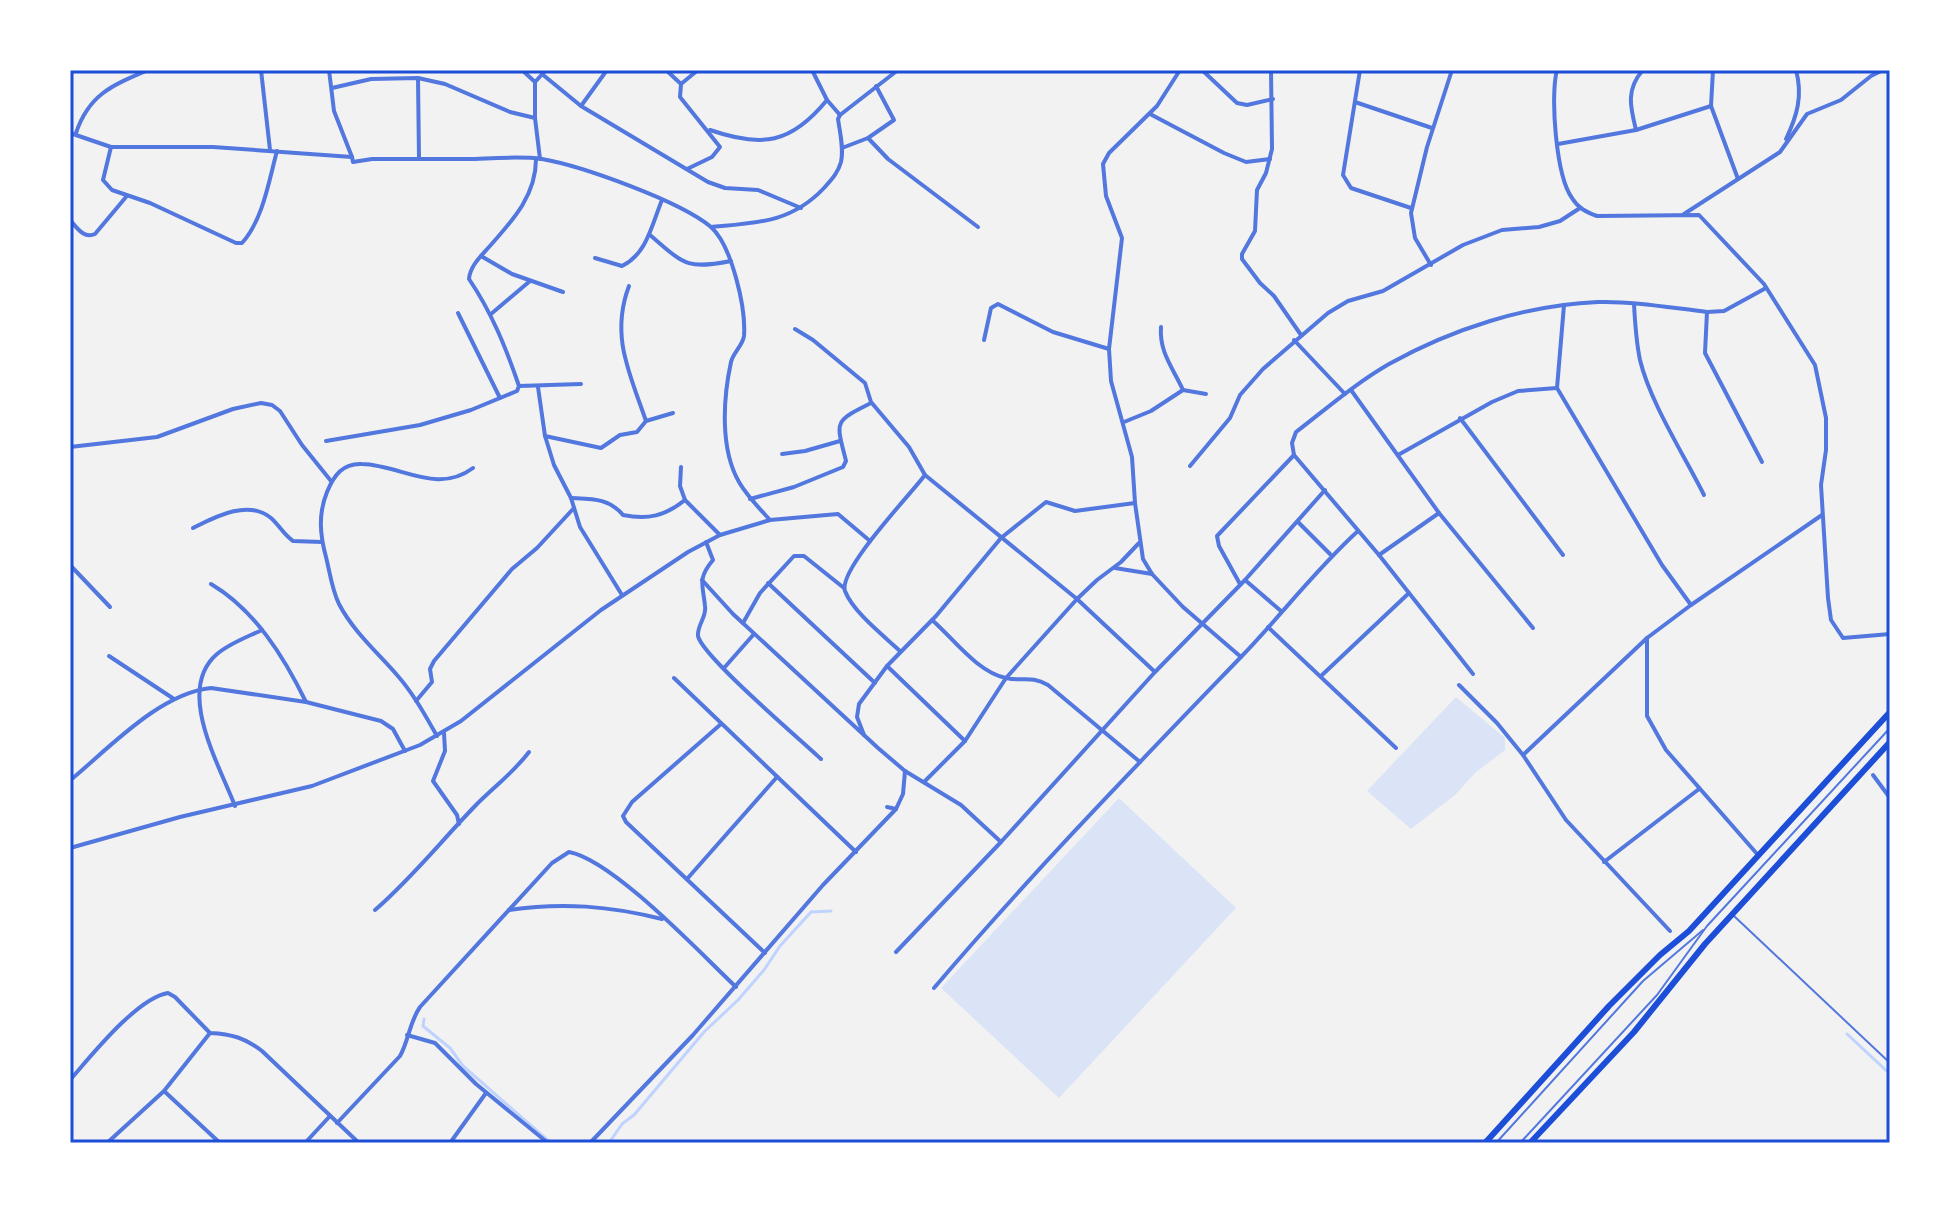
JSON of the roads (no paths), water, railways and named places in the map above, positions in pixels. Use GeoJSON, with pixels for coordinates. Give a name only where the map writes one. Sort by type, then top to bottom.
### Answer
{"type":"FeatureCollection","features":[{"type":"Feature","properties":{"kind":"highway"},"geometry":{"type":"LineString","coordinates":[[1485,1143],[1609,1006],[1689,931],[1890,712]]}},
{"type":"Feature","properties":{"kind":"highway"},"geometry":{"type":"LineString","coordinates":[[1530,1143],[1643,1022],[1732,914],[1890,742]]}},
{"type":"Feature","properties":{"kind":"street"},"geometry":{"type":"LineString","coordinates":[[148,70],[122,81],[93,100],[73,133],[111,147],[213,147],[352,157]]}},
{"type":"Feature","properties":{"kind":"street"},"geometry":{"type":"LineString","coordinates":[[261,70],[270,150]]}},
{"type":"Feature","properties":{"kind":"street"},"geometry":{"type":"LineString","coordinates":[[329,70],[334,111],[353,162],[372,159],[538,159],[579,168],[662,200],[711,227],[731,261],[744,338],[731,359],[726,437],[730,461],[750,499],[770,520]]}},
{"type":"Feature","properties":{"kind":"street"},"geometry":{"type":"LineString","coordinates":[[406,70],[407,78]]}},
{"type":"Feature","properties":{"kind":"street"},"geometry":{"type":"LineString","coordinates":[[419,160],[421,70]]}},
{"type":"Feature","properties":{"kind":"street"},"geometry":{"type":"LineString","coordinates":[[522,70],[535,82]]}},
{"type":"Feature","properties":{"kind":"street"},"geometry":{"type":"LineString","coordinates":[[581,106],[607,70]]}},
{"type":"Feature","properties":{"kind":"street"},"geometry":{"type":"LineString","coordinates":[[666,70],[681,84]]}},
{"type":"Feature","properties":{"kind":"street"},"geometry":{"type":"LineString","coordinates":[[687,169],[712,157],[720,147],[680,97],[681,84],[698,70]]}},
{"type":"Feature","properties":{"kind":"street"},"geometry":{"type":"LineString","coordinates":[[812,70],[827,100],[840,115]]}},
{"type":"Feature","properties":{"kind":"street"},"geometry":{"type":"LineString","coordinates":[[1180,70],[1150,114],[1135,125],[1103,164],[1106,196],[1122,238],[1109,349],[1111,381],[1132,457],[1143,559],[1152,574],[1183,607],[1241,657]]}},
{"type":"Feature","properties":{"kind":"street"},"geometry":{"type":"LineString","coordinates":[[1202,70],[1237,103],[1247,105],[1273,99]]}},
{"type":"Feature","properties":{"kind":"street"},"geometry":{"type":"LineString","coordinates":[[1271,70],[1270,159],[1257,190],[1255,231],[1242,259],[1274,296],[1301,335]]}},
{"type":"Feature","properties":{"kind":"street"},"geometry":{"type":"LineString","coordinates":[[1360,70],[1343,175],[1351,188],[1411,208]]}},
{"type":"Feature","properties":{"kind":"street"},"geometry":{"type":"LineString","coordinates":[[1431,265],[1415,238],[1411,208],[1452,70]]}},
{"type":"Feature","properties":{"kind":"street"},"geometry":{"type":"LineString","coordinates":[[1557,70],[1553,85],[1558,144],[1565,186],[1580,208],[1597,216],[1699,215],[1766,288],[1815,365],[1826,418],[1821,485],[1831,620],[1843,638],[1890,634]]}},
{"type":"Feature","properties":{"kind":"street"},"geometry":{"type":"LineString","coordinates":[[1636,130],[1630,93],[1634,80],[1643,70]]}},
{"type":"Feature","properties":{"kind":"street"},"geometry":{"type":"LineString","coordinates":[[1713,70],[1711,106],[1738,179]]}},
{"type":"Feature","properties":{"kind":"street"},"geometry":{"type":"LineString","coordinates":[[1780,152],[1796,119],[1799,105],[1796,70]]}},
{"type":"Feature","properties":{"kind":"street"},"geometry":{"type":"LineString","coordinates":[[1683,214],[1780,152],[1807,114],[1841,100],[1883,70]]}},
{"type":"Feature","properties":{"kind":"street"},"geometry":{"type":"LineString","coordinates":[[711,227],[766,221],[784,217],[801,208],[836,174],[842,148],[840,115],[896,71]]}},
{"type":"Feature","properties":{"kind":"street"},"geometry":{"type":"LineString","coordinates":[[326,441],[420,425],[517,391],[519,386],[504,342],[469,274],[522,208],[536,173],[535,82],[544,72],[581,106],[708,182],[725,188],[758,190],[801,208]]}},
{"type":"Feature","properties":{"kind":"street"},"geometry":{"type":"LineString","coordinates":[[332,88],[371,79],[419,78],[445,84],[510,112],[535,118]]}},
{"type":"Feature","properties":{"kind":"street"},"geometry":{"type":"LineString","coordinates":[[842,148],[868,138],[894,120],[876,86]]}},
{"type":"Feature","properties":{"kind":"street"},"geometry":{"type":"LineString","coordinates":[[708,130],[752,142],[774,138],[806,123],[827,100]]}},
{"type":"Feature","properties":{"kind":"street"},"geometry":{"type":"LineString","coordinates":[[1355,102],[1433,128]]}},
{"type":"Feature","properties":{"kind":"street"},"geometry":{"type":"LineString","coordinates":[[1558,144],[1636,130],[1711,106]]}},
{"type":"Feature","properties":{"kind":"street"},"geometry":{"type":"LineString","coordinates":[[1150,114],[1187,136],[1235,158],[1246,162],[1270,159]]}},
{"type":"Feature","properties":{"kind":"street"},"geometry":{"type":"LineString","coordinates":[[868,138],[899,169],[978,227]]}},
{"type":"Feature","properties":{"kind":"street"},"geometry":{"type":"LineString","coordinates":[[111,147],[103,180],[112,190],[157,206],[230,242],[242,243],[260,210],[277,151]]}},
{"type":"Feature","properties":{"kind":"street"},"geometry":{"type":"LineString","coordinates":[[70,220],[90,237],[126,197]]}},
{"type":"Feature","properties":{"kind":"street"},"geometry":{"type":"LineString","coordinates":[[595,258],[622,266],[630,262],[650,235],[662,200]]}},
{"type":"Feature","properties":{"kind":"street"},"geometry":{"type":"LineString","coordinates":[[1190,466],[1230,418],[1245,388],[1294,340],[1348,301],[1383,291],[1463,245],[1502,230],[1539,227],[1560,221],[1580,208]]}},
{"type":"Feature","properties":{"kind":"street"},"geometry":{"type":"LineString","coordinates":[[650,235],[686,263],[701,267],[731,261]]}},
{"type":"Feature","properties":{"kind":"street"},"geometry":{"type":"LineString","coordinates":[[481,256],[530,281],[563,292]]}},
{"type":"Feature","properties":{"kind":"street"},"geometry":{"type":"LineString","coordinates":[[491,314],[530,281]]}},
{"type":"Feature","properties":{"kind":"street"},"geometry":{"type":"LineString","coordinates":[[629,286],[622,303],[619,335],[621,350],[646,421]]}},
{"type":"Feature","properties":{"kind":"street"},"geometry":{"type":"LineString","coordinates":[[1473,674],[1379,555],[1294,455],[1292,443],[1296,432],[1389,364],[1448,337],[1526,311],[1600,302],[1724,311],[1766,288]]}},
{"type":"Feature","properties":{"kind":"street"},"geometry":{"type":"LineString","coordinates":[[984,340],[991,308],[998,304],[1053,332],[1109,349]]}},
{"type":"Feature","properties":{"kind":"street"},"geometry":{"type":"LineString","coordinates":[[1634,304],[1641,364],[1669,430],[1704,495]]}},
{"type":"Feature","properties":{"kind":"street"},"geometry":{"type":"LineString","coordinates":[[1564,305],[1557,388],[1662,565],[1691,605]]}},
{"type":"Feature","properties":{"kind":"street"},"geometry":{"type":"LineString","coordinates":[[1707,312],[1705,353],[1762,462]]}},
{"type":"Feature","properties":{"kind":"street"},"geometry":{"type":"LineString","coordinates":[[458,313],[500,398]]}},
{"type":"Feature","properties":{"kind":"street"},"geometry":{"type":"LineString","coordinates":[[1161,327],[1160,341],[1164,354],[1183,390]]}},
{"type":"Feature","properties":{"kind":"street"},"geometry":{"type":"LineString","coordinates":[[795,329],[851,369],[865,383],[871,402],[909,447],[925,475],[1077,599],[1155,672]]}},
{"type":"Feature","properties":{"kind":"street"},"geometry":{"type":"LineString","coordinates":[[1294,340],[1345,394]]}},
{"type":"Feature","properties":{"kind":"street"},"geometry":{"type":"LineString","coordinates":[[519,386],[581,384]]}},
{"type":"Feature","properties":{"kind":"street"},"geometry":{"type":"LineString","coordinates":[[538,387],[545,436],[554,465],[571,498],[580,527],[622,595]]}},
{"type":"Feature","properties":{"kind":"street"},"geometry":{"type":"LineString","coordinates":[[1398,455],[1460,418],[1518,391],[1557,388]]}},
{"type":"Feature","properties":{"kind":"street"},"geometry":{"type":"LineString","coordinates":[[1124,422],[1151,411],[1183,390],[1206,394]]}},
{"type":"Feature","properties":{"kind":"street"},"geometry":{"type":"LineString","coordinates":[[1351,390],[1439,513],[1533,628]]}},
{"type":"Feature","properties":{"kind":"street"},"geometry":{"type":"LineString","coordinates":[[750,499],[794,487],[843,467],[846,461],[840,441],[840,422],[844,416],[871,402]]}},
{"type":"Feature","properties":{"kind":"street"},"geometry":{"type":"LineString","coordinates":[[70,447],[157,437],[233,409],[261,403],[272,405],[280,411],[302,445],[332,481]]}},
{"type":"Feature","properties":{"kind":"street"},"geometry":{"type":"LineString","coordinates":[[545,436],[601,448],[620,435],[637,432],[646,421],[673,413]]}},
{"type":"Feature","properties":{"kind":"street"},"geometry":{"type":"LineString","coordinates":[[1460,418],[1563,555]]}},
{"type":"Feature","properties":{"kind":"street"},"geometry":{"type":"LineString","coordinates":[[782,454],[840,441]]}},
{"type":"Feature","properties":{"kind":"street"},"geometry":{"type":"LineString","coordinates":[[1240,585],[1219,546],[1217,536],[1294,455]]}},
{"type":"Feature","properties":{"kind":"street"},"geometry":{"type":"LineString","coordinates":[[437,736],[416,701],[352,624],[339,603],[322,542],[321,509],[332,481],[340,471],[351,465],[380,466],[420,478],[459,478],[473,468]]}},
{"type":"Feature","properties":{"kind":"street"},"geometry":{"type":"LineString","coordinates":[[681,467],[680,486],[685,500],[720,535]]}},
{"type":"Feature","properties":{"kind":"street"},"geometry":{"type":"LineString","coordinates":[[844,588],[846,577],[870,541],[925,475]]}},
{"type":"Feature","properties":{"kind":"street"},"geometry":{"type":"LineString","coordinates":[[896,952],[1001,842],[1102,728],[1245,580],[1325,490]]}},
{"type":"Feature","properties":{"kind":"street"},"geometry":{"type":"LineString","coordinates":[[571,498],[609,503],[623,515],[634,518],[658,517],[685,500]]}},
{"type":"Feature","properties":{"kind":"street"},"geometry":{"type":"LineString","coordinates":[[864,735],[857,717],[859,704],[887,666],[932,620],[1001,538],[1046,502],[1075,511],[1135,503]]}},
{"type":"Feature","properties":{"kind":"street"},"geometry":{"type":"LineString","coordinates":[[416,701],[432,682],[431,665],[440,653],[512,569],[537,548],[574,508]]}},
{"type":"Feature","properties":{"kind":"street"},"geometry":{"type":"LineString","coordinates":[[193,528],[230,512],[250,510],[264,513],[293,541],[322,542]]}},
{"type":"Feature","properties":{"kind":"street"},"geometry":{"type":"LineString","coordinates":[[1379,555],[1439,513]]}},
{"type":"Feature","properties":{"kind":"street"},"geometry":{"type":"LineString","coordinates":[[70,848],[169,820],[312,786],[444,733],[622,595],[720,535],[770,520],[838,514],[870,541]]}},
{"type":"Feature","properties":{"kind":"street"},"geometry":{"type":"LineString","coordinates":[[1523,755],[1647,638],[1822,515]]}},
{"type":"Feature","properties":{"kind":"street"},"geometry":{"type":"LineString","coordinates":[[1298,522],[1331,555]]}},
{"type":"Feature","properties":{"kind":"street"},"geometry":{"type":"LineString","coordinates":[[934,988],[1140,762],[1241,657],[1331,555],[1358,531]]}},
{"type":"Feature","properties":{"kind":"street"},"geometry":{"type":"LineString","coordinates":[[706,542],[713,560],[702,580],[701,593],[706,607],[698,631],[699,640],[724,668],[821,759]]}},
{"type":"Feature","properties":{"kind":"street"},"geometry":{"type":"LineString","coordinates":[[925,781],[965,741],[1006,678],[1077,599],[1140,542]]}},
{"type":"Feature","properties":{"kind":"street"},"geometry":{"type":"LineString","coordinates":[[743,623],[768,583],[794,556],[804,556],[844,588],[870,622],[900,651]]}},
{"type":"Feature","properties":{"kind":"street"},"geometry":{"type":"LineString","coordinates":[[70,565],[110,607]]}},
{"type":"Feature","properties":{"kind":"street"},"geometry":{"type":"LineString","coordinates":[[1113,568],[1152,574]]}},
{"type":"Feature","properties":{"kind":"street"},"geometry":{"type":"LineString","coordinates":[[702,580],[754,634],[905,771],[961,805],[1001,842]]}},
{"type":"Feature","properties":{"kind":"street"},"geometry":{"type":"LineString","coordinates":[[1245,580],[1281,611]]}},
{"type":"Feature","properties":{"kind":"street"},"geometry":{"type":"LineString","coordinates":[[768,583],[875,683]]}},
{"type":"Feature","properties":{"kind":"street"},"geometry":{"type":"LineString","coordinates":[[211,584],[241,605],[262,630],[306,702]]}},
{"type":"Feature","properties":{"kind":"street"},"geometry":{"type":"LineString","coordinates":[[1321,676],[1409,593]]}},
{"type":"Feature","properties":{"kind":"street"},"geometry":{"type":"LineString","coordinates":[[932,620],[980,664],[1006,678],[1035,678],[1048,685],[1140,762]]}},
{"type":"Feature","properties":{"kind":"street"},"geometry":{"type":"LineString","coordinates":[[1268,627],[1396,748]]}},
{"type":"Feature","properties":{"kind":"street"},"geometry":{"type":"LineString","coordinates":[[235,806],[201,714],[199,689],[202,673],[213,657],[262,630]]}},
{"type":"Feature","properties":{"kind":"street"},"geometry":{"type":"LineString","coordinates":[[724,668],[754,634]]}},
{"type":"Feature","properties":{"kind":"street"},"geometry":{"type":"LineString","coordinates":[[1647,638],[1647,716],[1666,750],[1758,855]]}},
{"type":"Feature","properties":{"kind":"street"},"geometry":{"type":"LineString","coordinates":[[109,656],[174,699]]}},
{"type":"Feature","properties":{"kind":"street"},"geometry":{"type":"LineString","coordinates":[[887,666],[965,741]]}},
{"type":"Feature","properties":{"kind":"street"},"geometry":{"type":"LineString","coordinates":[[674,678],[856,852]]}},
{"type":"Feature","properties":{"kind":"street"},"geometry":{"type":"LineString","coordinates":[[1459,685],[1497,723],[1523,755],[1566,820],[1670,931]]}},
{"type":"Feature","properties":{"kind":"street"},"geometry":{"type":"LineString","coordinates":[[73,778],[134,727],[174,699],[199,689],[224,689],[306,702],[381,721],[393,729],[405,751]]}},
{"type":"Feature","properties":{"kind":"street"},"geometry":{"type":"LineString","coordinates":[[721,724],[632,802],[623,816],[765,953]]}},
{"type":"Feature","properties":{"kind":"street"},"geometry":{"type":"LineString","coordinates":[[444,733],[445,751],[433,781],[457,815],[459,824]]}},
{"type":"Feature","properties":{"kind":"street"},"geometry":{"type":"LineString","coordinates":[[375,910],[517,768],[529,752]]}},
{"type":"Feature","properties":{"kind":"street"},"geometry":{"type":"LineString","coordinates":[[590,1143],[736,987],[823,885],[896,809],[903,794],[905,771]]}},
{"type":"Feature","properties":{"kind":"street"},"geometry":{"type":"LineString","coordinates":[[1873,775],[1890,798]]}},
{"type":"Feature","properties":{"kind":"street"},"geometry":{"type":"LineString","coordinates":[[687,879],[777,777]]}},
{"type":"Feature","properties":{"kind":"street"},"geometry":{"type":"LineString","coordinates":[[1604,862],[1699,789]]}},
{"type":"Feature","properties":{"kind":"street"},"geometry":{"type":"LineString","coordinates":[[887,807],[896,809]]}},
{"type":"Feature","properties":{"kind":"street"},"geometry":{"type":"LineString","coordinates":[[337,1123],[400,1056],[406,1045],[411,1019],[420,1007],[552,863],[569,852],[584,857],[616,878],[736,987]]}},
{"type":"Feature","properties":{"kind":"street"},"geometry":{"type":"LineString","coordinates":[[508,910],[582,905],[609,907],[665,920]]}},
{"type":"Feature","properties":{"kind":"street"},"geometry":{"type":"LineString","coordinates":[[70,1080],[114,1030],[162,994],[168,993],[210,1033],[232,1034],[255,1045],[359,1143]]}},
{"type":"Feature","properties":{"kind":"street"},"geometry":{"type":"LineString","coordinates":[[107,1143],[164,1091],[210,1033]]}},
{"type":"Feature","properties":{"kind":"street"},"geometry":{"type":"LineString","coordinates":[[407,1035],[435,1043],[487,1093],[548,1143]]}},
{"type":"Feature","properties":{"kind":"street"},"geometry":{"type":"LineString","coordinates":[[164,1091],[220,1143]]}},
{"type":"Feature","properties":{"kind":"street"},"geometry":{"type":"LineString","coordinates":[[450,1143],[487,1093]]}},
{"type":"Feature","properties":{"kind":"street"},"geometry":{"type":"LineString","coordinates":[[305,1143],[330,1116]]}},
{"type":"Feature","properties":{"kind":"lane"},"geometry":{"type":"LineString","coordinates":[[1496,1143],[1643,981],[1707,926],[1890,728]]}},
{"type":"Feature","properties":{"kind":"lane"},"geometry":{"type":"LineString","coordinates":[[1732,914],[1890,1063]]}},
{"type":"Feature","properties":{"kind":"lane"},"geometry":{"type":"LineString","coordinates":[[1520,1143],[1657,995],[1707,926]]}},
{"type":"Feature","properties":{"kind":"waterway"},"geometry":{"type":"LineString","coordinates":[[609,1143],[622,1124],[634,1115],[704,1032],[738,1000],[811,912],[831,911]]}},
{"type":"Feature","properties":{"kind":"waterway"},"geometry":{"type":"LineString","coordinates":[[424,1019],[423,1026],[450,1048],[463,1066],[551,1143]]}},
{"type":"Feature","properties":{"kind":"waterway"},"geometry":{"type":"LineString","coordinates":[[1847,1034],[1890,1074]]}}]}
